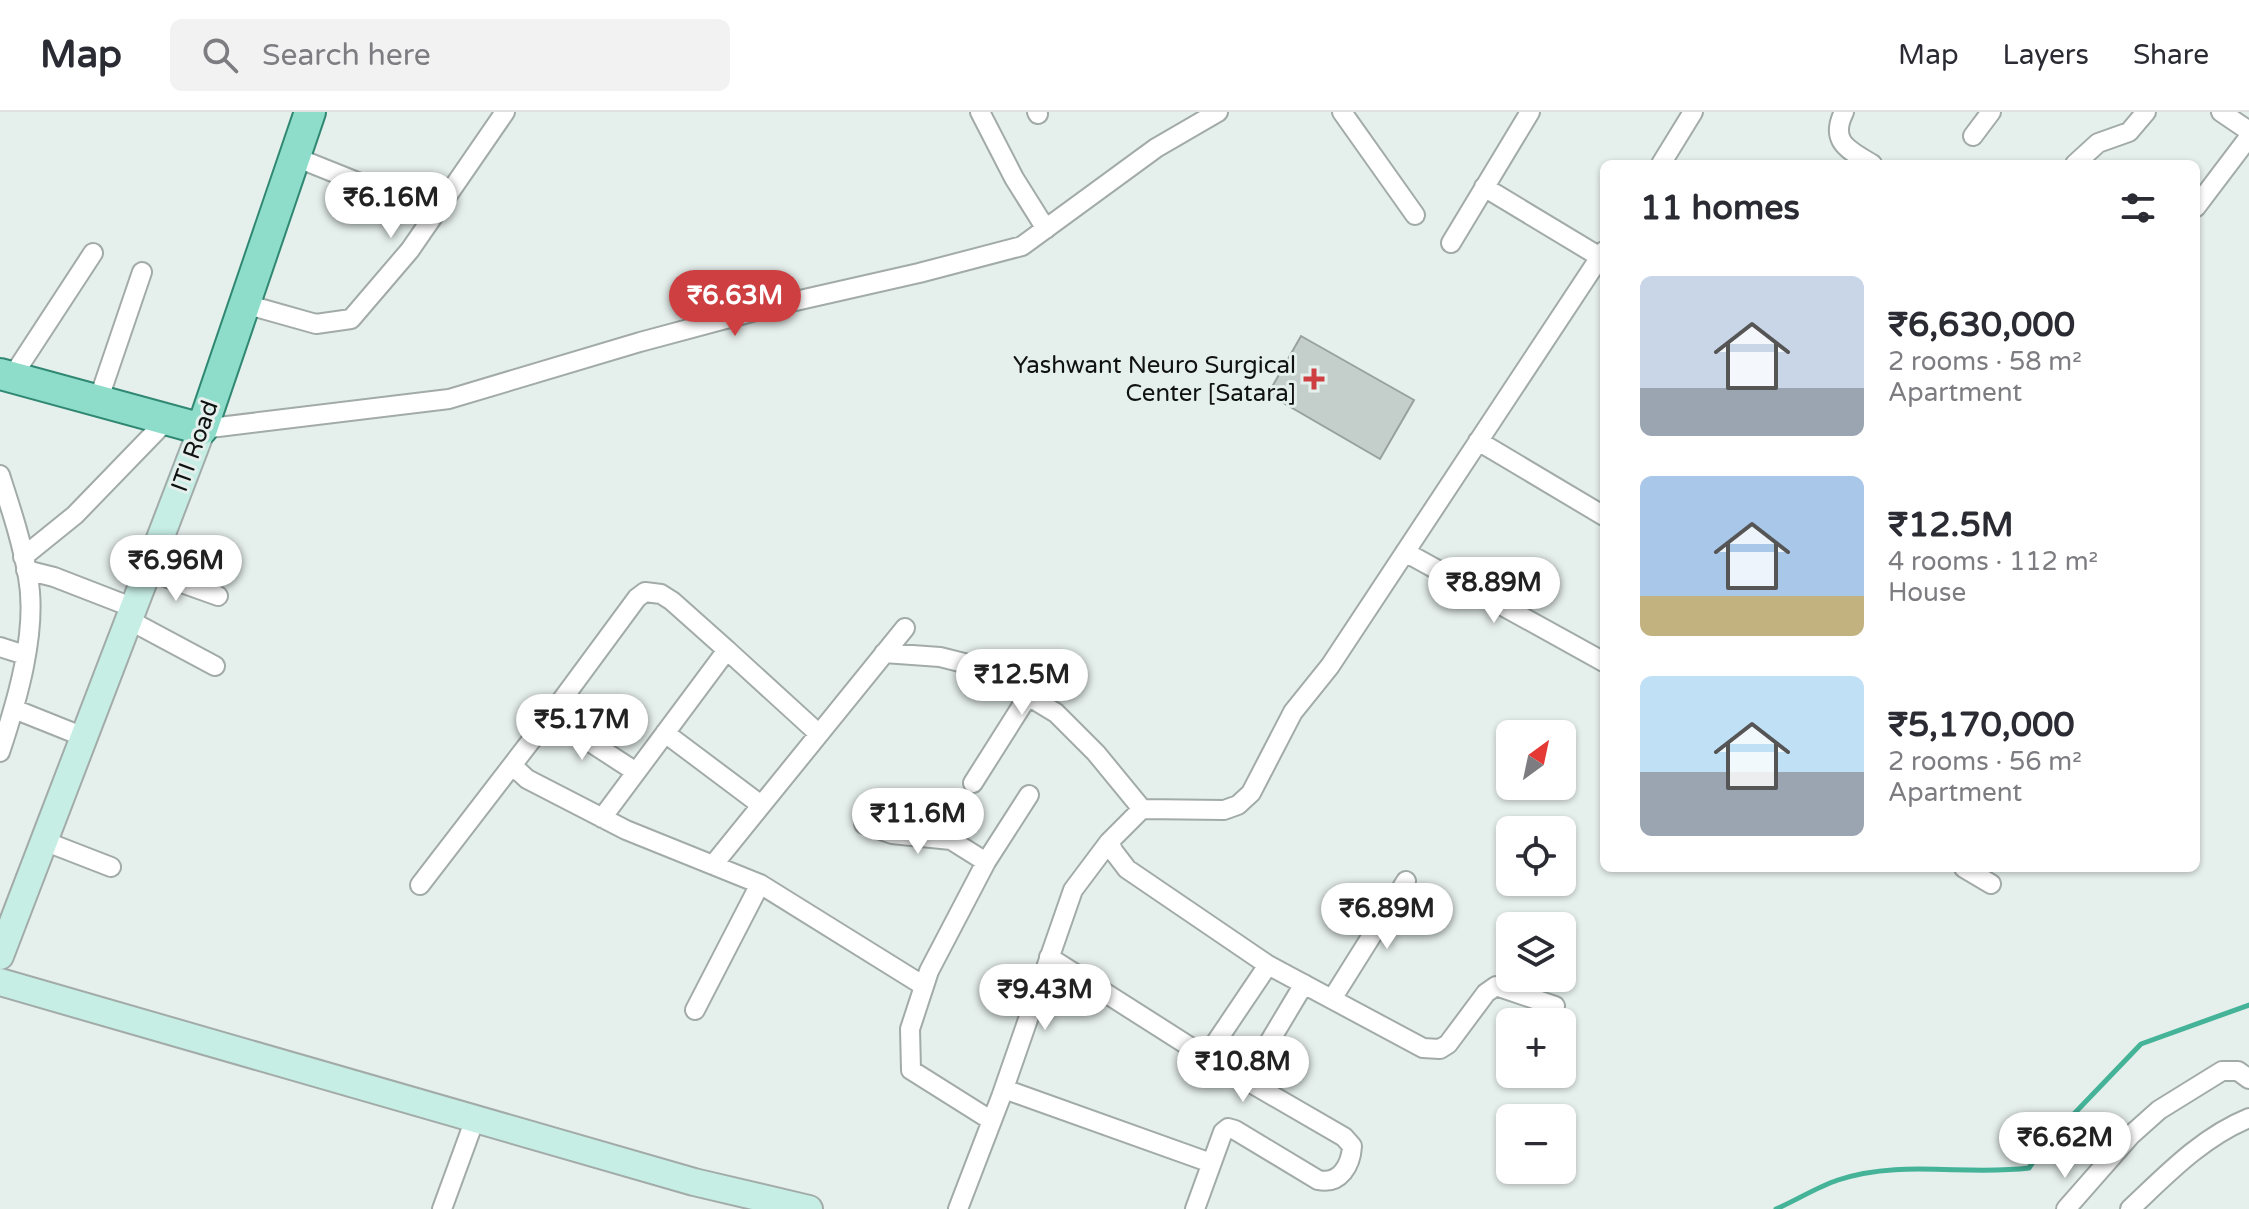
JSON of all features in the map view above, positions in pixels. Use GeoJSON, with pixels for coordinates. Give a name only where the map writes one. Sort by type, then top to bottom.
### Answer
{"type":"FeatureCollection","features":[{"type":"Feature","properties":{"kind":"main road","name":"ITI Road"},"geometry":{"type":"LineString","coordinates":[[0,956],[202,429],[310,112]]}},
{"type":"Feature","properties":{"kind":"main road"},"geometry":{"type":"LineString","coordinates":[[6,375],[202,429]]}},
{"type":"Feature","properties":{"kind":"main road"},"geometry":{"type":"LineString","coordinates":[[0,982],[694,1182],[809,1209]]}},
{"type":"Feature","properties":{"kind":"street"},"geometry":{"type":"LineString","coordinates":[[245,304],[316,324],[351,319],[410,250],[505,112]]}},
{"type":"Feature","properties":{"kind":"street"},"geometry":{"type":"LineString","coordinates":[[980,112],[1014,178],[1046,229]]}},
{"type":"Feature","properties":{"kind":"street"},"geometry":{"type":"LineString","coordinates":[[202,429],[449,399],[778,305],[1022,246],[1156,148],[1190,119],[1218,112]]}},
{"type":"Feature","properties":{"kind":"street"},"geometry":{"type":"LineString","coordinates":[[1342,112],[1415,215]]}},
{"type":"Feature","properties":{"kind":"street"},"geometry":{"type":"LineString","coordinates":[[1451,243],[1530,112]]}},
{"type":"Feature","properties":{"kind":"street"},"geometry":{"type":"LineString","coordinates":[[1663,160],[1693,112]]}},
{"type":"Feature","properties":{"kind":"street"},"geometry":{"type":"LineString","coordinates":[[1844,112],[1838,127],[1838,138],[1866,160]]}},
{"type":"Feature","properties":{"kind":"street"},"geometry":{"type":"LineString","coordinates":[[1973,136],[1991,112]]}},
{"type":"Feature","properties":{"kind":"street"},"geometry":{"type":"LineString","coordinates":[[2079,160],[2098,143],[2129,132],[2146,112]]}},
{"type":"Feature","properties":{"kind":"street"},"geometry":{"type":"LineString","coordinates":[[2200,201],[2249,134],[2231,115]]}},
{"type":"Feature","properties":{"kind":"street"},"geometry":{"type":"LineString","coordinates":[[295,157],[435,213]]}},
{"type":"Feature","properties":{"kind":"street"},"geometry":{"type":"LineString","coordinates":[[1484,187],[1600,253]]}},
{"type":"Feature","properties":{"kind":"street"},"geometry":{"type":"LineString","coordinates":[[6,375],[93,253]]}},
{"type":"Feature","properties":{"kind":"street"},"geometry":{"type":"LineString","coordinates":[[958,1209],[1004,1089],[1073,890],[1109,842],[1142,809],[1224,810],[1238,805],[1251,793],[1293,712],[1330,666],[1600,257]]}},
{"type":"Feature","properties":{"kind":"street"},"geometry":{"type":"LineString","coordinates":[[98,401],[142,272]]}},
{"type":"Feature","properties":{"kind":"street"},"geometry":{"type":"LineString","coordinates":[[25,564],[167,420]]}},
{"type":"Feature","properties":{"kind":"street"},"geometry":{"type":"LineString","coordinates":[[1478,441],[1600,514]]}},
{"type":"Feature","properties":{"kind":"street"},"geometry":{"type":"LineString","coordinates":[[0,475],[9,530],[29,579],[29,632],[14,709],[0,752]]}},
{"type":"Feature","properties":{"kind":"street"},"geometry":{"type":"LineString","coordinates":[[1405,552],[1600,660]]}},
{"type":"Feature","properties":{"kind":"street"},"geometry":{"type":"LineString","coordinates":[[25,564],[131,614],[215,666]]}},
{"type":"Feature","properties":{"kind":"street"},"geometry":{"type":"LineString","coordinates":[[148,571],[218,596]]}},
{"type":"Feature","properties":{"kind":"street"},"geometry":{"type":"LineString","coordinates":[[420,885],[513,766],[637,598],[645,592],[661,594],[672,601],[819,734]]}},
{"type":"Feature","properties":{"kind":"street"},"geometry":{"type":"LineString","coordinates":[[713,865],[905,628]]}},
{"type":"Feature","properties":{"kind":"street"},"geometry":{"type":"LineString","coordinates":[[0,647],[25,655]]}},
{"type":"Feature","properties":{"kind":"street"},"geometry":{"type":"LineString","coordinates":[[602,818],[727,650]]}},
{"type":"Feature","properties":{"kind":"street"},"geometry":{"type":"LineString","coordinates":[[884,653],[940,657],[972,665],[1028,696],[1056,713],[1096,753],[1142,809]]}},
{"type":"Feature","properties":{"kind":"street"},"geometry":{"type":"LineString","coordinates":[[973,783],[1028,696]]}},
{"type":"Feature","properties":{"kind":"street"},"geometry":{"type":"LineString","coordinates":[[14,709],[84,737]]}},
{"type":"Feature","properties":{"kind":"street"},"geometry":{"type":"LineString","coordinates":[[550,716],[636,772]]}},
{"type":"Feature","properties":{"kind":"street"},"geometry":{"type":"LineString","coordinates":[[665,733],[761,805]]}},
{"type":"Feature","properties":{"kind":"street"},"geometry":{"type":"LineString","coordinates":[[513,766],[527,779],[602,818],[760,884],[924,986]]}},
{"type":"Feature","properties":{"kind":"street"},"geometry":{"type":"LineString","coordinates":[[992,1121],[911,1070],[910,1029],[929,971],[986,862],[1029,795]]}},
{"type":"Feature","properties":{"kind":"street"},"geometry":{"type":"LineString","coordinates":[[864,824],[892,834],[951,840],[986,862]]}},
{"type":"Feature","properties":{"kind":"street"},"geometry":{"type":"LineString","coordinates":[[44,841],[111,867]]}},
{"type":"Feature","properties":{"kind":"street"},"geometry":{"type":"LineString","coordinates":[[1109,842],[1127,869],[1268,965],[1423,1048],[1432,1050],[1448,1044],[1486,993],[1496,986],[1555,1006]]}},
{"type":"Feature","properties":{"kind":"street"},"geometry":{"type":"LineString","coordinates":[[1971,872],[1991,884]]}},
{"type":"Feature","properties":{"kind":"street"},"geometry":{"type":"LineString","coordinates":[[1332,999],[1406,881]]}},
{"type":"Feature","properties":{"kind":"street"},"geometry":{"type":"LineString","coordinates":[[695,1010],[760,884]]}},
{"type":"Feature","properties":{"kind":"street"},"geometry":{"type":"LineString","coordinates":[[1049,957],[1206,1057],[1344,1137],[1352,1146],[1342,1174],[1325,1182],[1228,1128],[1223,1132],[1195,1209]]}},
{"type":"Feature","properties":{"kind":"street"},"geometry":{"type":"LineString","coordinates":[[1206,1057],[1268,965]]}},
{"type":"Feature","properties":{"kind":"street"},"geometry":{"type":"LineString","coordinates":[[1246,1081],[1304,984]]}},
{"type":"Feature","properties":{"kind":"street"},"geometry":{"type":"LineString","coordinates":[[2066,1209],[2131,1135],[2159,1110],[2222,1071],[2238,1071],[2249,1079]]}},
{"type":"Feature","properties":{"kind":"street"},"geometry":{"type":"LineString","coordinates":[[1004,1089],[1211,1163]]}},
{"type":"Feature","properties":{"kind":"street"},"geometry":{"type":"LineString","coordinates":[[2130,1209],[2202,1145],[2249,1118]]}},
{"type":"Feature","properties":{"kind":"street"},"geometry":{"type":"LineString","coordinates":[[442,1209],[475,1119]]}},
{"type":"Feature","properties":{"kind":"building"},"geometry":{"type":"Polygon","coordinates":[[[1301,336],[1414,400],[1380,459],[1268,394],[1301,336]]]}},
{"type":"Feature","properties":{"kind":"waterway"},"geometry":{"type":"LineString","coordinates":[[1776,1209],[1830,1183],[1885,1170],[2029,1168],[2045,1144],[2141,1044],[2249,1005]]}},
{"type":"Feature","properties":{"kind":"place","name":"Yashwant Neuro Surgical Center [Satara]"},"geometry":{"type":"Point","coordinates":[1314,379]}}]}
